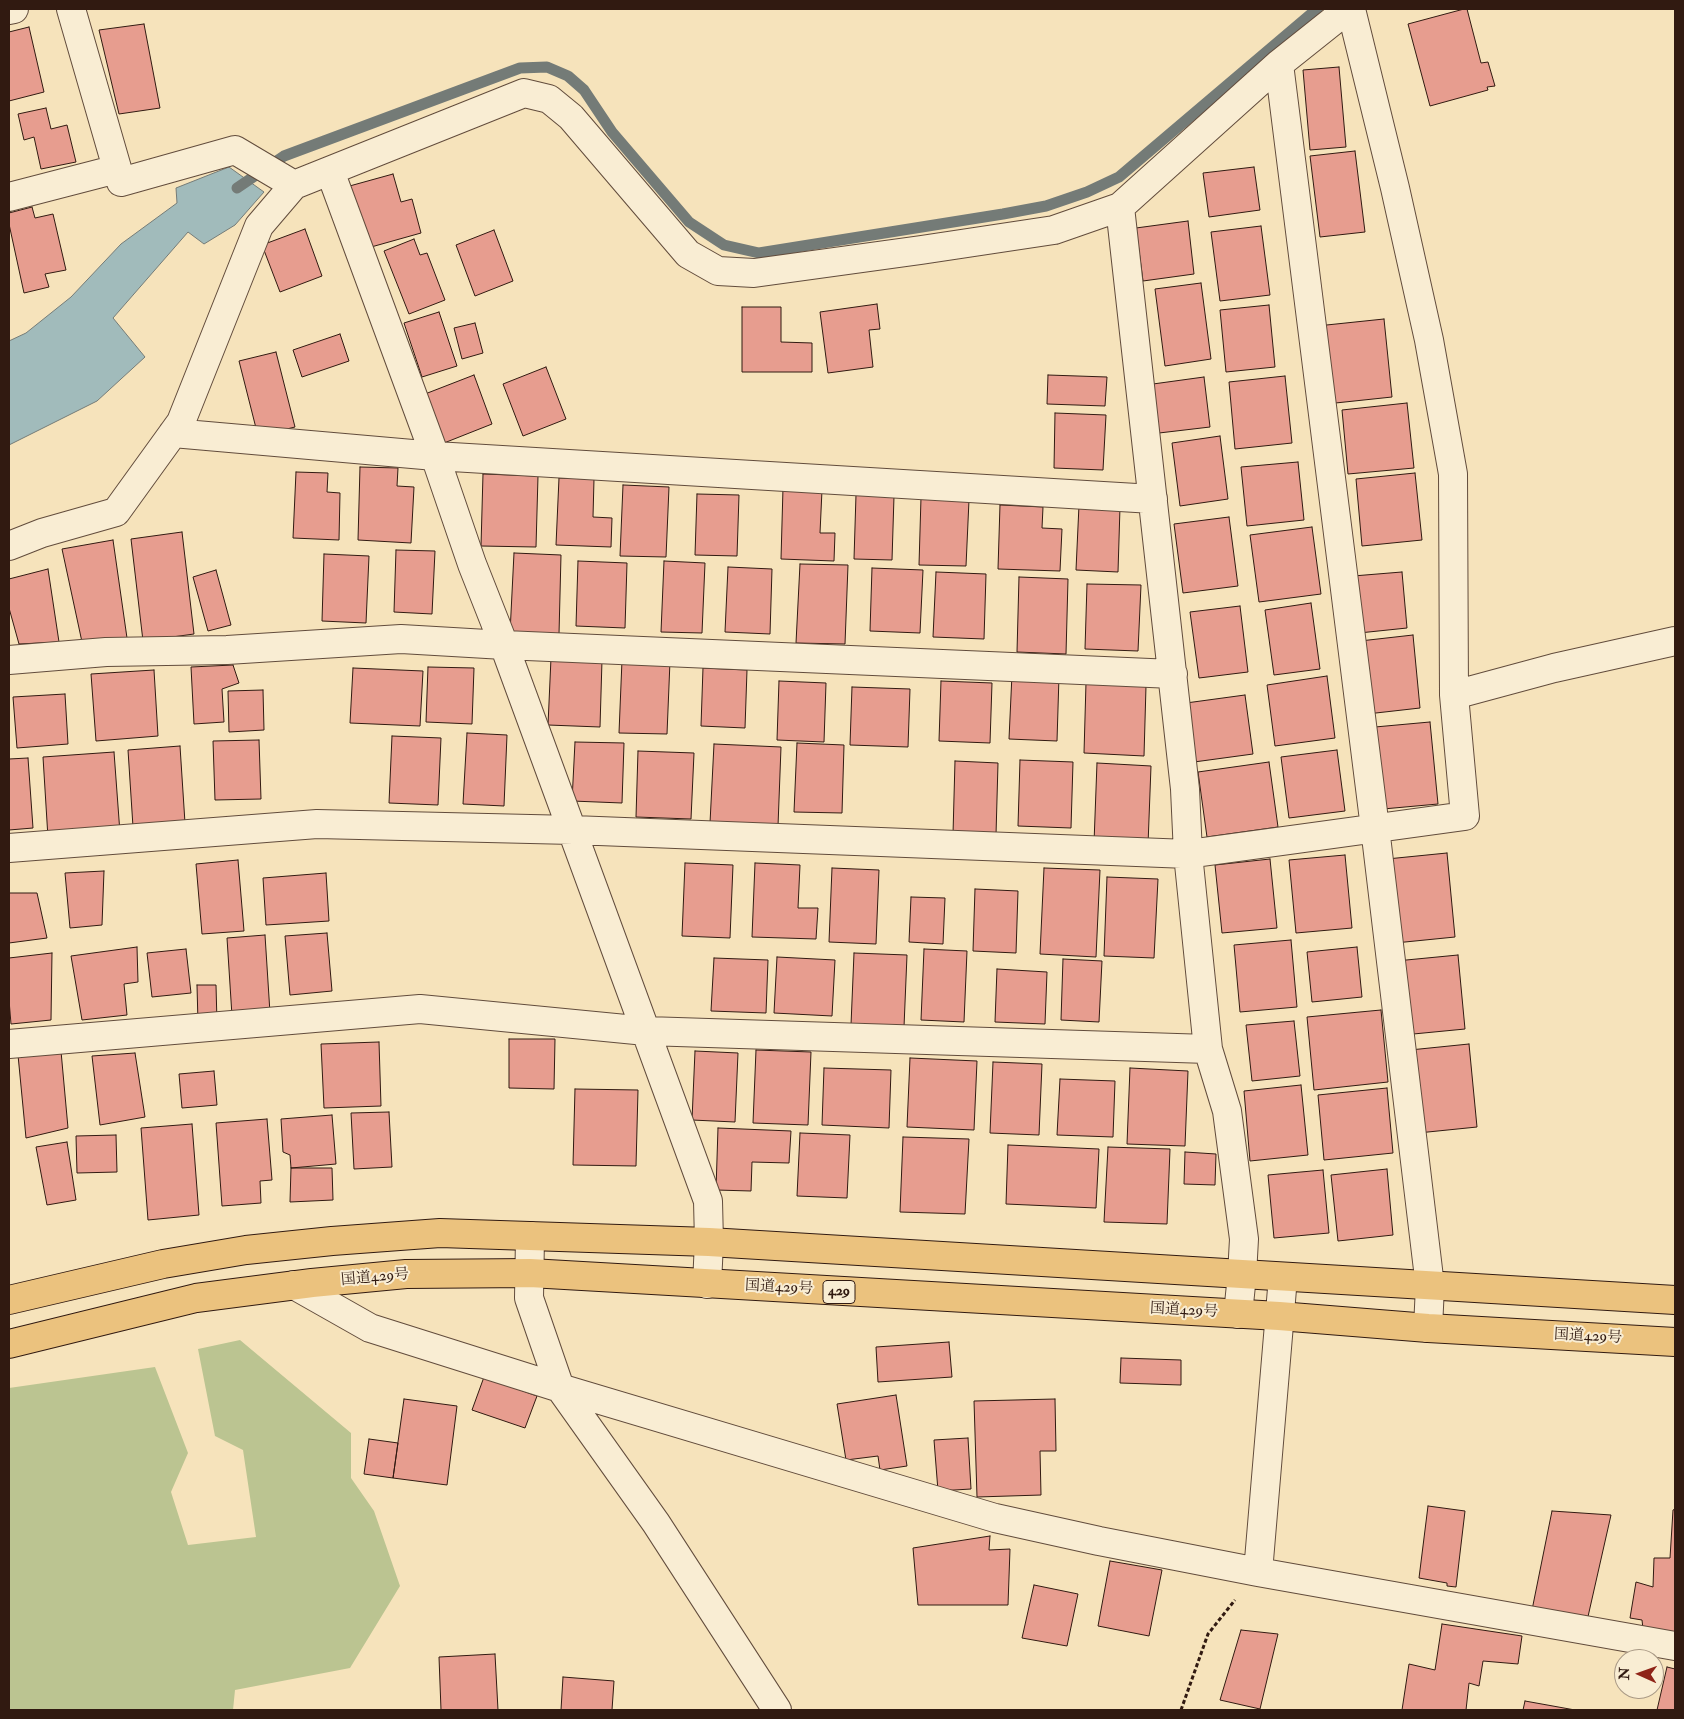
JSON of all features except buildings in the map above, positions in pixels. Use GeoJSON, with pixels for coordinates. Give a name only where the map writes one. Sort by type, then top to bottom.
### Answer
{"type":"FeatureCollection","features":[{"type":"Feature","properties":{"kind":"highway"},"geometry":{"type":"LineString","coordinates":[[9,1300],[163,1264],[246,1250],[440,1233],[709,1242],[1283,1278],[1675,1300]]}},
{"type":"Feature","properties":{"kind":"highway","name":"国道429号"},"geometry":{"type":"LineString","coordinates":[[9,1344],[196,1298],[406,1274],[530,1273],[1279,1316],[1428,1328],[1675,1342]]}},
{"type":"Feature","properties":{"kind":"street"},"geometry":{"type":"LineString","coordinates":[[9,10],[14,9]]}},
{"type":"Feature","properties":{"kind":"street"},"geometry":{"type":"LineString","coordinates":[[71,9],[121,182],[235,150],[289,182]]}},
{"type":"Feature","properties":{"kind":"street"},"geometry":{"type":"LineString","coordinates":[[9,546],[42,533],[116,512],[181,422],[259,226],[289,182],[330,171],[524,93],[549,99],[571,117],[688,254],[718,271],[754,273],[1054,230],[1120,208],[1279,64],[1350,9],[1395,188],[1429,340],[1453,474],[1454,695],[1465,816],[1188,854],[573,830],[317,824],[9,848]]}},
{"type":"Feature","properties":{"kind":"street"},"geometry":{"type":"LineString","coordinates":[[1279,64],[1375,828],[1430,1286],[1428,1328]]}},
{"type":"Feature","properties":{"kind":"street"},"geometry":{"type":"LineString","coordinates":[[9,197],[117,169]]}},
{"type":"Feature","properties":{"kind":"street"},"geometry":{"type":"LineString","coordinates":[[330,171],[435,456],[472,564],[573,830],[708,1200],[707,1284]]}},
{"type":"Feature","properties":{"kind":"street"},"geometry":{"type":"LineString","coordinates":[[1120,208],[1185,789],[1188,854],[1208,1049],[1227,1111],[1244,1239],[1238,1314]]}},
{"type":"Feature","properties":{"kind":"street"},"geometry":{"type":"LineString","coordinates":[[173,434],[435,456],[1153,499]]}},
{"type":"Feature","properties":{"kind":"street"},"geometry":{"type":"LineString","coordinates":[[9,660],[106,652],[227,650],[401,639],[1172,674]]}},
{"type":"Feature","properties":{"kind":"street"},"geometry":{"type":"LineString","coordinates":[[1454,695],[1554,668],[1675,641]]}},
{"type":"Feature","properties":{"kind":"street"},"geometry":{"type":"LineString","coordinates":[[9,1044],[420,1009],[646,1031],[1208,1049]]}},
{"type":"Feature","properties":{"kind":"street"},"geometry":{"type":"LineString","coordinates":[[530,1236],[529,1298],[560,1388],[656,1523],[777,1710]]}},
{"type":"Feature","properties":{"kind":"street"},"geometry":{"type":"LineString","coordinates":[[1258,1572],[1283,1278]]}},
{"type":"Feature","properties":{"kind":"street"},"geometry":{"type":"LineString","coordinates":[[294,1286],[370,1328],[560,1388],[995,1518],[1099,1542],[1258,1572],[1675,1646]]}},
{"type":"Feature","properties":{"kind":"path"},"geometry":{"type":"LineString","coordinates":[[1180,1710],[1208,1634],[1258,1572]]}},
{"type":"Feature","properties":{"kind":"green space"},"geometry":{"type":"Polygon","coordinates":[[[240,1340],[351,1433],[351,1478],[374,1511],[400,1586],[350,1668],[235,1690],[233,1710],[9,1710],[9,1388],[155,1367],[188,1453],[171,1492],[188,1545],[256,1537],[243,1450],[215,1436],[198,1349],[240,1340]]]}},
{"type":"Feature","properties":{"kind":"water"},"geometry":{"type":"Polygon","coordinates":[[[229,167],[264,192],[235,225],[204,244],[188,232],[113,318],[145,357],[97,401],[9,445],[9,341],[26,333],[71,297],[121,244],[177,203],[176,188],[229,167]]]}},
{"type":"Feature","properties":{"kind":"waterway"},"geometry":{"type":"LineString","coordinates":[[237,188],[284,156],[520,68],[547,67],[568,76],[584,90],[612,132],[689,222],[724,245],[759,253],[1003,214],[1046,206],[1087,192],[1119,177],[1317,9]]}}]}
